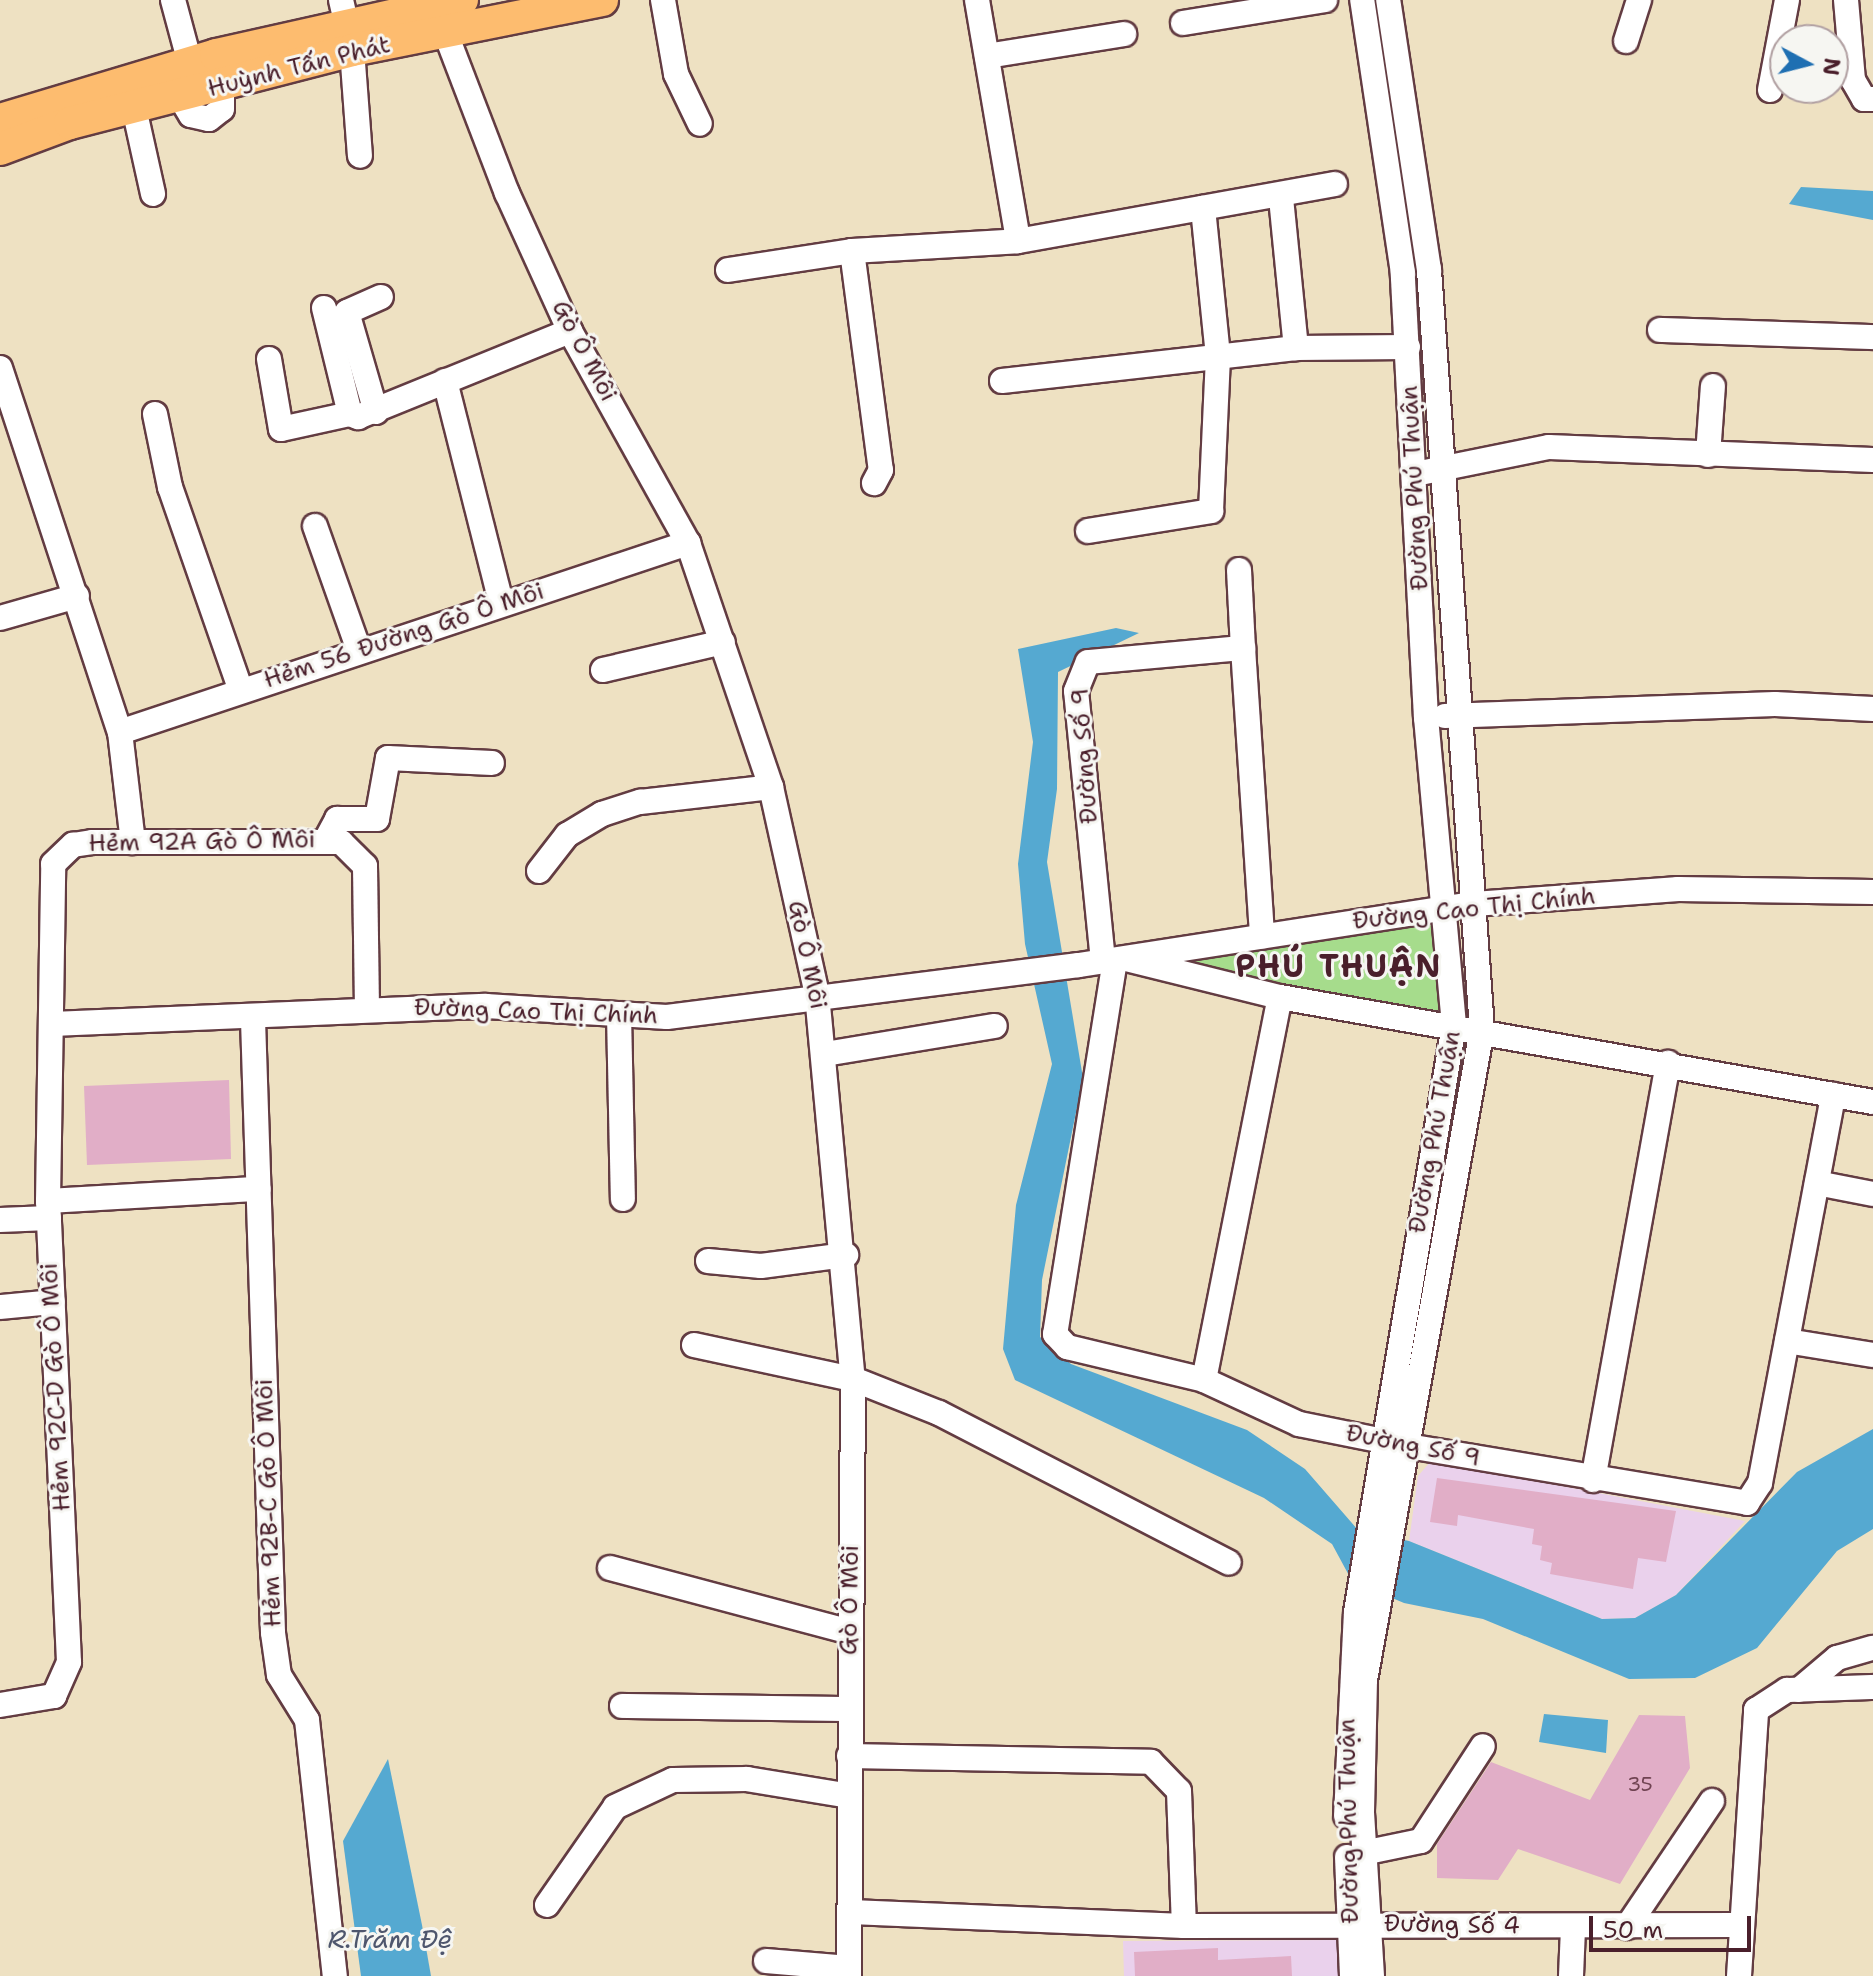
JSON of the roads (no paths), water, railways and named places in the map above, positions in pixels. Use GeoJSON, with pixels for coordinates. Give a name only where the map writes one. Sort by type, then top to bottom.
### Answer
{"type":"FeatureCollection","features":[{"type":"Feature","properties":{"kind":"main road","name":"Huỳnh Tấn Phát"},"geometry":{"type":"LineString","coordinates":[[0,120],[203,59],[347,25],[602,0]]}},
{"type":"Feature","properties":{"kind":"main road","name":"Huỳnh Tấn Phát"},"geometry":{"type":"LineString","coordinates":[[0,149],[134,108],[222,86],[347,25]]}},
{"type":"Feature","properties":{"kind":"main road"},"geometry":{"type":"LineString","coordinates":[[203,59],[222,86]]}},
{"type":"Feature","properties":{"kind":"street"},"geometry":{"type":"LineString","coordinates":[[173,0],[203,59]]}},
{"type":"Feature","properties":{"kind":"street"},"geometry":{"type":"LineString","coordinates":[[663,0],[676,74],[700,124]]}},
{"type":"Feature","properties":{"kind":"street"},"geometry":{"type":"LineString","coordinates":[[977,0],[1018,241]]}},
{"type":"Feature","properties":{"kind":"street"},"geometry":{"type":"LineString","coordinates":[[1183,23],[1325,0]]}},
{"type":"Feature","properties":{"kind":"street","name":"Đường Phú Thuận"},"geometry":{"type":"LineString","coordinates":[[1362,0],[1408,347],[1426,718],[1448,908],[1454,1025],[1372,1502],[1366,1613],[1344,1753],[1359,1924],[1372,1976]]}},
{"type":"Feature","properties":{"kind":"street","name":"Đường Phú Thuận"},"geometry":{"type":"LineString","coordinates":[[1366,1613],[1398,1508],[1482,1030],[1427,255],[1388,0]]}},
{"type":"Feature","properties":{"kind":"street"},"geometry":{"type":"LineString","coordinates":[[1626,41],[1639,0]]}},
{"type":"Feature","properties":{"kind":"street"},"geometry":{"type":"LineString","coordinates":[[1782,24],[1787,0]]}},
{"type":"Feature","properties":{"kind":"street"},"geometry":{"type":"LineString","coordinates":[[1846,0],[1853,80],[1857,91],[1873,99]]}},
{"type":"Feature","properties":{"kind":"street","name":"Gò Ô Môi"},"geometry":{"type":"LineString","coordinates":[[447,13],[570,331],[688,543],[771,787],[817,994],[846,1255],[853,1379],[849,1972]]}},
{"type":"Feature","properties":{"kind":"street"},"geometry":{"type":"LineString","coordinates":[[347,25],[360,156]]}},
{"type":"Feature","properties":{"kind":"street"},"geometry":{"type":"LineString","coordinates":[[987,56],[1124,34]]}},
{"type":"Feature","properties":{"kind":"street"},"geometry":{"type":"LineString","coordinates":[[134,108],[153,194]]}},
{"type":"Feature","properties":{"kind":"street"},"geometry":{"type":"LineString","coordinates":[[728,270],[852,251],[1018,241],[1203,208],[1281,198],[1335,184]]}},
{"type":"Feature","properties":{"kind":"street"},"geometry":{"type":"LineString","coordinates":[[1281,198],[1296,348]]}},
{"type":"Feature","properties":{"kind":"street"},"geometry":{"type":"LineString","coordinates":[[1088,531],[1205,515],[1213,504],[1218,356],[1203,208]]}},
{"type":"Feature","properties":{"kind":"street"},"geometry":{"type":"LineString","coordinates":[[852,251],[881,470],[874,483]]}},
{"type":"Feature","properties":{"kind":"street"},"geometry":{"type":"LineString","coordinates":[[376,412],[347,312],[381,297]]}},
{"type":"Feature","properties":{"kind":"street"},"geometry":{"type":"LineString","coordinates":[[324,308],[350,414]]}},
{"type":"Feature","properties":{"kind":"street"},"geometry":{"type":"LineString","coordinates":[[1660,330],[1873,337]]}},
{"type":"Feature","properties":{"kind":"street"},"geometry":{"type":"LineString","coordinates":[[269,359],[281,429],[350,414],[376,412],[570,331]]}},
{"type":"Feature","properties":{"kind":"street"},"geometry":{"type":"LineString","coordinates":[[1002,381],[1296,348],[1408,347]]}},
{"type":"Feature","properties":{"kind":"street"},"geometry":{"type":"LineString","coordinates":[[0,368],[120,732],[133,842]]}},
{"type":"Feature","properties":{"kind":"street"},"geometry":{"type":"LineString","coordinates":[[445,381],[501,603]]}},
{"type":"Feature","properties":{"kind":"street"},"geometry":{"type":"LineString","coordinates":[[1708,455],[1713,386]]}},
{"type":"Feature","properties":{"kind":"street"},"geometry":{"type":"LineString","coordinates":[[155,414],[170,487],[241,691]]}},
{"type":"Feature","properties":{"kind":"street"},"geometry":{"type":"LineString","coordinates":[[1415,474],[1549,447],[1873,460]]}},
{"type":"Feature","properties":{"kind":"street"},"geometry":{"type":"LineString","coordinates":[[315,526],[359,650]]}},
{"type":"Feature","properties":{"kind":"street","name":"Hẻm 56 Đường Gò Ô Môi"},"geometry":{"type":"LineString","coordinates":[[120,732],[688,543]]}},
{"type":"Feature","properties":{"kind":"street"},"geometry":{"type":"LineString","coordinates":[[1239,570],[1262,936]]}},
{"type":"Feature","properties":{"kind":"street"},"geometry":{"type":"LineString","coordinates":[[0,618],[77,596]]}},
{"type":"Feature","properties":{"kind":"street"},"geometry":{"type":"LineString","coordinates":[[603,670],[723,642]]}},
{"type":"Feature","properties":{"kind":"street","name":"Đường Số 9"},"geometry":{"type":"LineString","coordinates":[[1243,648],[1088,662],[1079,675],[1114,960],[1055,1334],[1067,1347],[1204,1380],[1299,1424],[1593,1480],[1747,1503],[1760,1483],[1833,1095]]}},
{"type":"Feature","properties":{"kind":"street"},"geometry":{"type":"LineString","coordinates":[[1426,718],[1458,714],[1775,704],[1873,709]]}},
{"type":"Feature","properties":{"kind":"street"},"geometry":{"type":"LineString","coordinates":[[326,840],[337,819],[377,819],[388,758],[492,763]]}},
{"type":"Feature","properties":{"kind":"street"},"geometry":{"type":"LineString","coordinates":[[539,871],[567,835],[602,814],[640,802],[771,787]]}},
{"type":"Feature","properties":{"kind":"street","name":"Hẻm 92A Gò Ô Môi"},"geometry":{"type":"LineString","coordinates":[[52,1024],[53,864],[73,845],[133,842],[341,842],[365,866],[367,1010]]}},
{"type":"Feature","properties":{"kind":"street","name":"Đường Cao Thị Chính"},"geometry":{"type":"LineString","coordinates":[[52,1024],[253,1020],[367,1010],[667,1017],[817,994],[1079,965],[1474,904],[1678,889],[1873,892]]}},
{"type":"Feature","properties":{"kind":"street"},"geometry":{"type":"LineString","coordinates":[[1114,960],[1280,997],[1454,1025],[1873,1102]]}},
{"type":"Feature","properties":{"kind":"street"},"geometry":{"type":"LineString","coordinates":[[1204,1380],[1280,997]]}},
{"type":"Feature","properties":{"kind":"street"},"geometry":{"type":"LineString","coordinates":[[619,1014],[623,1199]]}},
{"type":"Feature","properties":{"kind":"street","name":"Hẻm 92B-C Gò Ô Môi"},"geometry":{"type":"LineString","coordinates":[[253,1020],[275,1659],[307,1720],[335,1976]]}},
{"type":"Feature","properties":{"kind":"street","name":"Hẻm 92C-D Gò Ô Môi"},"geometry":{"type":"LineString","coordinates":[[2,1705],[54,1696],[69,1662],[48,1209],[52,1024]]}},
{"type":"Feature","properties":{"kind":"street"},"geometry":{"type":"LineString","coordinates":[[825,1054],[995,1026]]}},
{"type":"Feature","properties":{"kind":"street"},"geometry":{"type":"LineString","coordinates":[[1593,1480],[1668,1063]]}},
{"type":"Feature","properties":{"kind":"street"},"geometry":{"type":"LineString","coordinates":[[1817,1183],[1873,1194]]}},
{"type":"Feature","properties":{"kind":"street"},"geometry":{"type":"LineString","coordinates":[[0,1220],[48,1209],[259,1189]]}},
{"type":"Feature","properties":{"kind":"street"},"geometry":{"type":"LineString","coordinates":[[708,1261],[775,1266],[846,1255]]}},
{"type":"Feature","properties":{"kind":"street"},"geometry":{"type":"LineString","coordinates":[[0,1307],[53,1302]]}},
{"type":"Feature","properties":{"kind":"street"},"geometry":{"type":"LineString","coordinates":[[1787,1341],[1873,1355]]}},
{"type":"Feature","properties":{"kind":"street"},"geometry":{"type":"LineString","coordinates":[[694,1345],[853,1379],[1021,1451],[1229,1563]]}},
{"type":"Feature","properties":{"kind":"street"},"geometry":{"type":"LineString","coordinates":[[610,1568],[850,1632]]}},
{"type":"Feature","properties":{"kind":"street"},"geometry":{"type":"LineString","coordinates":[[1359,1924],[1363,1853],[1366,1613]]}},
{"type":"Feature","properties":{"kind":"street"},"geometry":{"type":"LineString","coordinates":[[1799,1690],[1837,1658],[1873,1648]]}},
{"type":"Feature","properties":{"kind":"street"},"geometry":{"type":"LineString","coordinates":[[1739,1976],[1756,1710],[1768,1696],[1799,1690],[1873,1687]]}},
{"type":"Feature","properties":{"kind":"street"},"geometry":{"type":"LineString","coordinates":[[622,1706],[849,1709]]}},
{"type":"Feature","properties":{"kind":"street"},"geometry":{"type":"LineString","coordinates":[[1363,1853],[1421,1841],[1483,1746]]}},
{"type":"Feature","properties":{"kind":"street"},"geometry":{"type":"LineString","coordinates":[[849,1756],[1151,1762],[1179,1791],[1184,1926]]}},
{"type":"Feature","properties":{"kind":"street"},"geometry":{"type":"LineString","coordinates":[[547,1905],[615,1807],[673,1780],[747,1779],[850,1796]]}},
{"type":"Feature","properties":{"kind":"street"},"geometry":{"type":"LineString","coordinates":[[1627,1927],[1712,1801]]}},
{"type":"Feature","properties":{"kind":"street","name":"Đường Số 4"},"geometry":{"type":"LineString","coordinates":[[851,1912],[1184,1926],[1359,1924],[1573,1928],[1740,1925]]}},
{"type":"Feature","properties":{"kind":"street","name":"Đường Phú Thuận"},"geometry":{"type":"LineString","coordinates":[[1352,1976],[1359,1924]]}},
{"type":"Feature","properties":{"kind":"street"},"geometry":{"type":"LineString","coordinates":[[1571,1976],[1573,1928]]}},
{"type":"Feature","properties":{"kind":"street"},"geometry":{"type":"LineString","coordinates":[[766,1961],[849,1972]]}},
{"type":"Feature","properties":{"kind":"water"},"geometry":{"type":"Polygon","coordinates":[[[1801,187],[1873,191],[1873,220],[1789,204],[1801,187]]]}},
{"type":"Feature","properties":{"kind":"water"},"geometry":{"type":"Polygon","coordinates":[[[1116,628],[1139,633],[1058,672],[1057,789],[1047,862],[1083,1078],[1042,1280],[1040,1337],[1071,1364],[1247,1430],[1305,1469],[1358,1530],[1409,1541],[1602,1619],[1635,1618],[1676,1595],[1797,1472],[1873,1429],[1873,1529],[1837,1551],[1757,1648],[1695,1678],[1629,1679],[1483,1619],[1404,1603],[1352,1581],[1332,1544],[1264,1498],[1015,1380],[1003,1349],[1016,1205],[1052,1064],[1025,944],[1018,864],[1033,742],[1018,649],[1116,628]]]}},
{"type":"Feature","properties":{"kind":"water"},"geometry":{"type":"Polygon","coordinates":[[[1544,1714],[1608,1720],[1606,1753],[1539,1742],[1544,1714]]]}},
{"type":"Feature","properties":{"kind":"water","name":"R.Trăm Đệ"},"geometry":{"type":"Polygon","coordinates":[[[388,1759],[431,1976],[361,1976],[343,1841],[388,1759]]]}},
{"type":"Feature","properties":{"kind":"district","name":"PHÚ THUẬN"},"geometry":{"type":"Point","coordinates":[1339,966]}}]}
